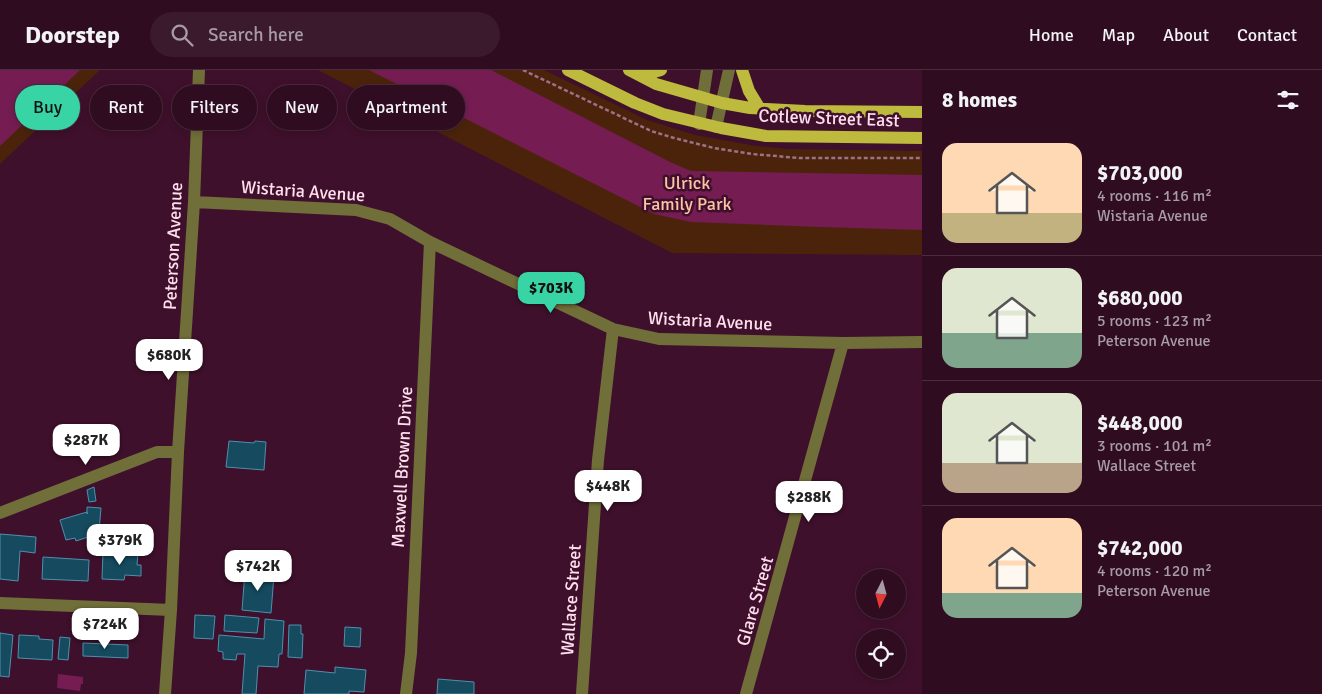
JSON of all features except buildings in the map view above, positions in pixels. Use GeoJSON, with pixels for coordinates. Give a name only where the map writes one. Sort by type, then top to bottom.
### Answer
{"type":"FeatureCollection","features":[{"type":"Feature","properties":{"kind":"main road","name":"Cotlew Street East"},"geometry":{"type":"LineString","coordinates":[[568,70],[635,103],[663,114],[699,124],[766,136],[922,138]]}},
{"type":"Feature","properties":{"kind":"main road","name":"Cotlew Street East"},"geometry":{"type":"LineString","coordinates":[[629,70],[656,84],[722,103],[760,109],[922,112]]}},
{"type":"Feature","properties":{"kind":"main road"},"geometry":{"type":"LineString","coordinates":[[641,76],[662,70]]}},
{"type":"Feature","properties":{"kind":"main road"},"geometry":{"type":"LineString","coordinates":[[742,70],[749,91],[760,109]]}},
{"type":"Feature","properties":{"kind":"street","name":"Peterson Avenue"},"geometry":{"type":"LineString","coordinates":[[165,694],[194,202],[199,70]]}},
{"type":"Feature","properties":{"kind":"street"},"geometry":{"type":"LineString","coordinates":[[699,124],[707,70]]}},
{"type":"Feature","properties":{"kind":"street"},"geometry":{"type":"LineString","coordinates":[[716,127],[729,70]]}},
{"type":"Feature","properties":{"kind":"street","name":"Wistaria Avenue"},"geometry":{"type":"LineString","coordinates":[[194,202],[356,210],[390,219],[430,242],[613,329],[659,339],[843,343],[922,342]]}},
{"type":"Feature","properties":{"kind":"street","name":"Maxwell Brown Drive"},"geometry":{"type":"LineString","coordinates":[[406,694],[412,653],[430,242]]}},
{"type":"Feature","properties":{"kind":"street","name":"Wallace Street"},"geometry":{"type":"LineString","coordinates":[[582,694],[598,460],[613,329]]}},
{"type":"Feature","properties":{"kind":"street","name":"Glare Street"},"geometry":{"type":"LineString","coordinates":[[746,694],[843,343]]}},
{"type":"Feature","properties":{"kind":"street"},"geometry":{"type":"LineString","coordinates":[[0,513],[157,452],[178,452]]}},
{"type":"Feature","properties":{"kind":"street"},"geometry":{"type":"LineString","coordinates":[[0,603],[171,610]]}},
{"type":"Feature","properties":{"kind":"green space"},"geometry":{"type":"Polygon","coordinates":[[[0,70],[100,70],[80,89],[80,85],[15,85],[15,130],[36,130],[0,164],[0,70]]]}},
{"type":"Feature","properties":{"kind":"green space","name":"Ulrick Family Park"},"geometry":{"type":"Polygon","coordinates":[[[318,70],[544,70],[647,120],[695,135],[756,146],[789,149],[922,151],[922,255],[672,253],[434,130],[465,130],[465,85],[347,85],[318,70]]]}},
{"type":"Feature","properties":{"kind":"shaded area"},"geometry":{"type":"Polygon","coordinates":[[[0,70],[80,70],[64,85],[15,85],[15,130],[17,130],[0,146],[0,70]]]}},
{"type":"Feature","properties":{"kind":"shaded area"},"geometry":{"type":"Polygon","coordinates":[[[369,70],[491,70],[691,171],[922,175],[922,230],[691,222],[654,214],[465,119],[465,85],[399,85],[369,70]]]}},
{"type":"Feature","properties":{"kind":"shaded area"},"geometry":{"type":"Polygon","coordinates":[[[58,674],[83,677],[80,691],[57,688],[58,674]]]}}]}
